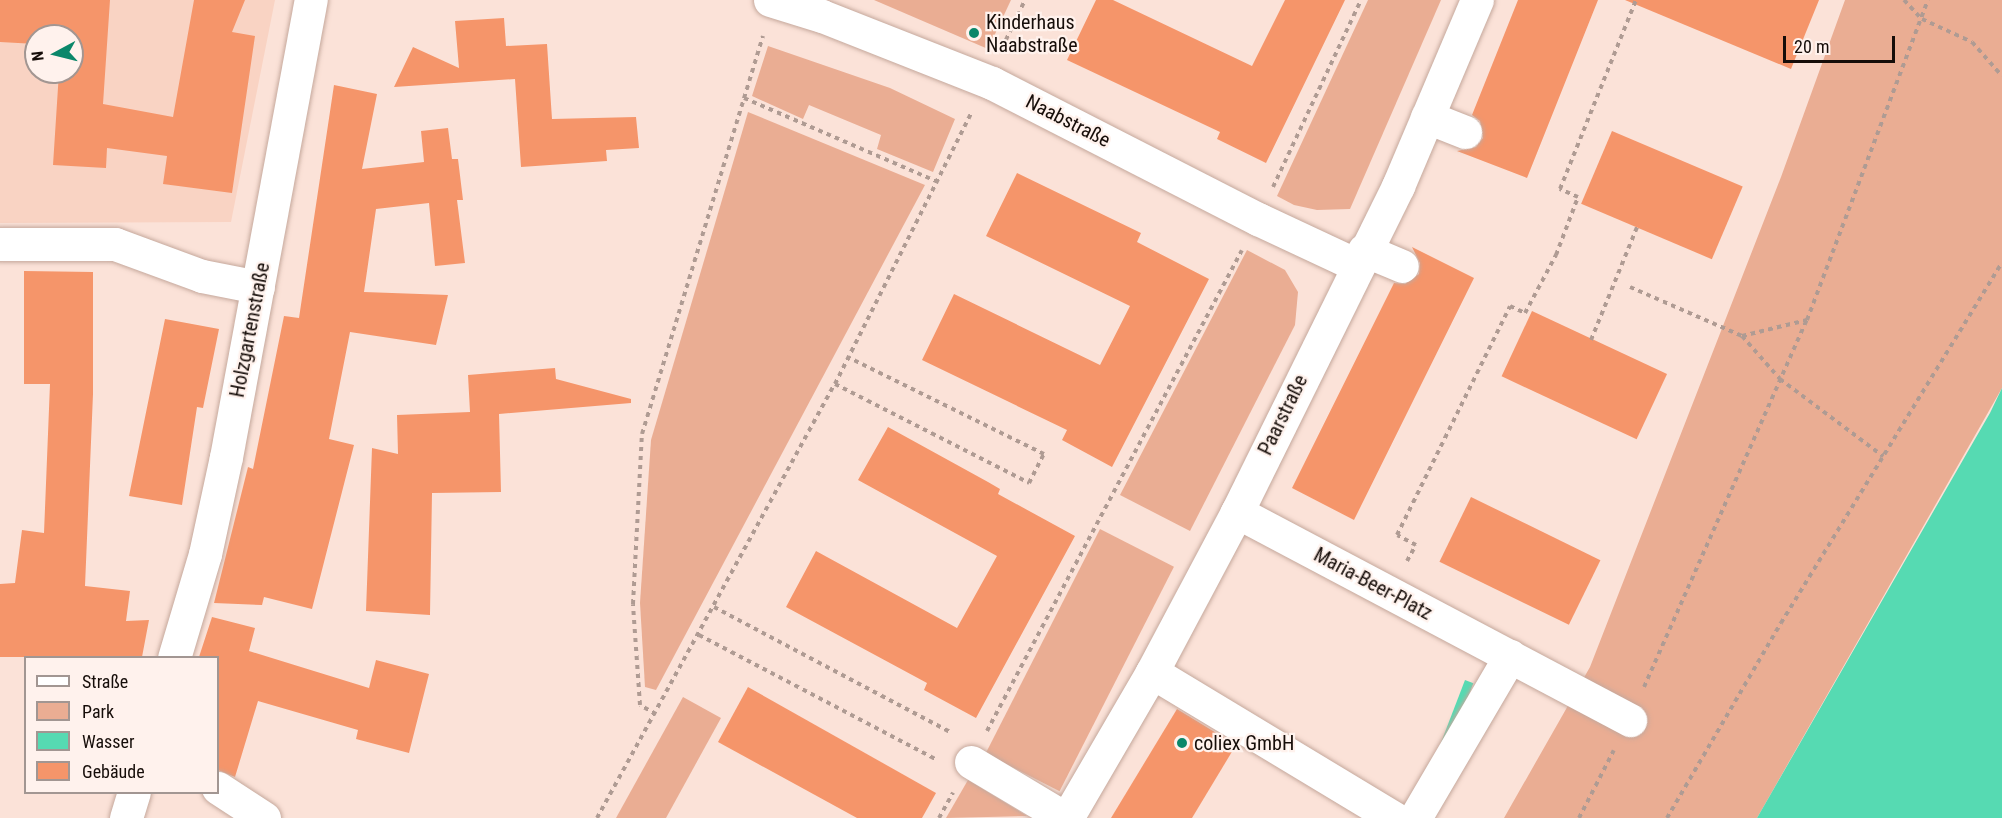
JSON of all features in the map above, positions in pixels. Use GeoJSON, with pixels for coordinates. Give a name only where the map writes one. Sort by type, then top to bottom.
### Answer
{"type":"FeatureCollection","features":[{"type":"Feature","properties":{"kind":"street","name":"Holzgartenstraße"},"geometry":{"type":"LineString","coordinates":[[174,656],[205,554],[258,287],[311,0]]}},
{"type":"Feature","properties":{"kind":"street","name":"Naabstraße"},"geometry":{"type":"LineString","coordinates":[[771,0],[900,45],[987,81],[1258,219],[1360,258],[1402,266]]}},
{"type":"Feature","properties":{"kind":"street","name":"Paarstraße"},"geometry":{"type":"LineString","coordinates":[[1066,818],[1152,672],[1237,512],[1360,258],[1426,117],[1477,0]]}},
{"type":"Feature","properties":{"kind":"street"},"geometry":{"type":"LineString","coordinates":[[1426,117],[1465,132]]}},
{"type":"Feature","properties":{"kind":"street"},"geometry":{"type":"LineString","coordinates":[[0,244],[115,244],[202,276],[258,287]]}},
{"type":"Feature","properties":{"kind":"street","name":"Maria-Beer-Platz"},"geometry":{"type":"LineString","coordinates":[[1237,512],[1630,720]]}},
{"type":"Feature","properties":{"kind":"street"},"geometry":{"type":"LineString","coordinates":[[1415,818],[1510,656]]}},
{"type":"Feature","properties":{"kind":"street"},"geometry":{"type":"LineString","coordinates":[[1152,672],[1394,818]]}},
{"type":"Feature","properties":{"kind":"street"},"geometry":{"type":"LineString","coordinates":[[964,750],[1066,818]]}},
{"type":"Feature","properties":{"kind":"street"},"geometry":{"type":"LineString","coordinates":[[219,789],[264,818]]}},
{"type":"Feature","properties":{"kind":"street"},"geometry":{"type":"LineString","coordinates":[[126,818],[133,794]]}},
{"type":"Feature","properties":{"kind":"path"},"geometry":{"type":"LineString","coordinates":[[656,714],[640,705],[633,604],[642,434],[744,98],[771,0]]}},
{"type":"Feature","properties":{"kind":"path"},"geometry":{"type":"LineString","coordinates":[[597,818],[835,384],[940,183],[1025,0]]}},
{"type":"Feature","properties":{"kind":"path"},"geometry":{"type":"LineString","coordinates":[[964,750],[1258,219],[1360,0]]}},
{"type":"Feature","properties":{"kind":"path"},"geometry":{"type":"LineString","coordinates":[[1390,593],[1416,545],[1397,535],[1510,306],[1525,313],[1556,255],[1578,197],[1560,189],[1636,0]]}},
{"type":"Feature","properties":{"kind":"path"},"geometry":{"type":"LineString","coordinates":[[1904,0],[1922,19],[1972,42],[2002,76]]}},
{"type":"Feature","properties":{"kind":"path"},"geometry":{"type":"LineString","coordinates":[[1579,818],[1630,720],[1807,320],[1928,0]]}},
{"type":"Feature","properties":{"kind":"path"},"geometry":{"type":"LineString","coordinates":[[744,98],[940,183]]}},
{"type":"Feature","properties":{"kind":"path"},"geometry":{"type":"LineString","coordinates":[[1591,340],[1637,227]]}},
{"type":"Feature","properties":{"kind":"path"},"geometry":{"type":"LineString","coordinates":[[1667,818],[1883,456],[2002,263]]}},
{"type":"Feature","properties":{"kind":"path"},"geometry":{"type":"LineString","coordinates":[[1630,287],[1742,336],[1780,379],[1883,456]]}},
{"type":"Feature","properties":{"kind":"path"},"geometry":{"type":"LineString","coordinates":[[1742,336],[1807,320]]}},
{"type":"Feature","properties":{"kind":"path"},"geometry":{"type":"LineString","coordinates":[[835,384],[1029,483],[1044,454],[848,357]]}},
{"type":"Feature","properties":{"kind":"path"},"geometry":{"type":"LineString","coordinates":[[714,607],[964,750]]}},
{"type":"Feature","properties":{"kind":"path"},"geometry":{"type":"LineString","coordinates":[[699,635],[964,750]]}},
{"type":"Feature","properties":{"kind":"shaded area"},"geometry":{"type":"Polygon","coordinates":[[[0,0],[275,0],[231,222],[0,223],[0,0]]]}},
{"type":"Feature","properties":{"kind":"green space","name":"Kinderhaus Naabstraße"},"geometry":{"type":"Polygon","coordinates":[[[874,0],[1011,0],[988,49],[874,0]]]}},
{"type":"Feature","properties":{"kind":"green space"},"geometry":{"type":"Polygon","coordinates":[[[1368,0],[1441,0],[1350,209],[1317,210],[1294,205],[1277,196],[1368,0]]]}},
{"type":"Feature","properties":{"kind":"green space"},"geometry":{"type":"Polygon","coordinates":[[[1845,0],[2002,0],[2002,388],[1757,818],[1504,818],[1590,667],[1781,177],[1845,0]]]}},
{"type":"Feature","properties":{"kind":"green space"},"geometry":{"type":"Polygon","coordinates":[[[768,46],[890,88],[955,119],[933,172],[877,149],[881,135],[809,105],[803,119],[752,96],[768,46]]]}},
{"type":"Feature","properties":{"kind":"green space"},"geometry":{"type":"Polygon","coordinates":[[[748,112],[925,185],[656,690],[645,687],[640,603],[651,440],[748,112]]]}},
{"type":"Feature","properties":{"kind":"green space"},"geometry":{"type":"Polygon","coordinates":[[[1247,250],[1285,270],[1298,292],[1295,325],[1190,531],[1120,495],[1247,250]]]}},
{"type":"Feature","properties":{"kind":"green space"},"geometry":{"type":"Polygon","coordinates":[[[1100,529],[1174,567],[1060,791],[986,754],[1100,529]]]}},
{"type":"Feature","properties":{"kind":"green space"},"geometry":{"type":"Polygon","coordinates":[[[683,697],[721,718],[666,818],[616,818],[683,697]]]}},
{"type":"Feature","properties":{"kind":"green space"},"geometry":{"type":"Polygon","coordinates":[[[968,780],[1027,816],[946,818],[968,780]]]}},
{"type":"Feature","properties":{"kind":"water"},"geometry":{"type":"Polygon","coordinates":[[[2002,388],[2002,818],[1757,818],[1990,413],[2002,388]]]}},
{"type":"Feature","properties":{"kind":"water"},"geometry":{"type":"Polygon","coordinates":[[[1465,680],[1473,683],[1432,792],[1423,788],[1465,680]]]}},
{"type":"Feature","properties":{"kind":"building"},"geometry":{"type":"Polygon","coordinates":[[[0,0],[110,0],[103,104],[173,117],[194,0],[245,0],[232,32],[255,36],[232,193],[163,184],[167,156],[107,148],[106,168],[53,165],[58,84],[84,84],[84,24],[24,24],[24,43],[0,42],[0,0]]]}},
{"type":"Feature","properties":{"kind":"building"},"geometry":{"type":"Polygon","coordinates":[[[1096,0],[1113,0],[1252,66],[1285,0],[1345,0],[1266,163],[1217,139],[1220,132],[1067,60],[1096,0]]]}},
{"type":"Feature","properties":{"kind":"building"},"geometry":{"type":"Polygon","coordinates":[[[1518,0],[1598,0],[1527,178],[1457,151],[1476,147],[1483,138],[1480,121],[1472,115],[1518,0]]]}},
{"type":"Feature","properties":{"kind":"building"},"geometry":{"type":"Polygon","coordinates":[[[1625,0],[1819,0],[1791,69],[1625,0]]]}},
{"type":"Feature","properties":{"kind":"building"},"geometry":{"type":"Polygon","coordinates":[[[504,18],[506,46],[547,44],[552,119],[636,117],[639,148],[606,150],[607,161],[521,167],[515,79],[394,87],[413,47],[459,68],[455,21],[504,18]]]}},
{"type":"Feature","properties":{"kind":"building"},"geometry":{"type":"Polygon","coordinates":[[[334,85],[377,94],[362,169],[424,162],[421,131],[448,128],[452,159],[458,159],[463,200],[457,200],[465,263],[435,266],[429,203],[376,209],[364,292],[448,295],[436,345],[350,332],[329,439],[354,445],[312,609],[264,597],[262,605],[214,603],[248,467],[253,469],[284,316],[299,318],[334,85]]]}},
{"type":"Feature","properties":{"kind":"building"},"geometry":{"type":"Polygon","coordinates":[[[1612,131],[1743,186],[1712,259],[1581,204],[1612,131]]]}},
{"type":"Feature","properties":{"kind":"building"},"geometry":{"type":"Polygon","coordinates":[[[1017,173],[1141,233],[1137,242],[1209,279],[1112,467],[1062,440],[1067,430],[922,360],[954,294],[1100,365],[1130,306],[986,236],[1017,173]]]}},
{"type":"Feature","properties":{"kind":"building"},"geometry":{"type":"Polygon","coordinates":[[[1412,247],[1474,278],[1354,520],[1292,488],[1394,283],[1405,284],[1419,274],[1420,263],[1412,247]]]}},
{"type":"Feature","properties":{"kind":"building"},"geometry":{"type":"Polygon","coordinates":[[[24,271],[93,272],[93,394],[85,586],[130,591],[126,621],[149,620],[142,656],[0,657],[0,584],[15,583],[22,530],[44,533],[50,384],[24,384],[24,271]]]}},
{"type":"Feature","properties":{"kind":"building"},"geometry":{"type":"Polygon","coordinates":[[[1532,311],[1667,374],[1637,439],[1502,376],[1532,311]]]}},
{"type":"Feature","properties":{"kind":"building"},"geometry":{"type":"Polygon","coordinates":[[[165,319],[219,329],[203,408],[197,407],[182,505],[129,496],[165,319]]]}},
{"type":"Feature","properties":{"kind":"building"},"geometry":{"type":"Polygon","coordinates":[[[555,368],[556,379],[631,399],[631,403],[499,414],[501,492],[432,493],[430,615],[366,611],[372,448],[398,454],[397,415],[470,412],[468,375],[555,368]]]}},
{"type":"Feature","properties":{"kind":"building"},"geometry":{"type":"Polygon","coordinates":[[[888,427],[988,482],[1000,489],[998,494],[1075,536],[976,718],[924,690],[927,683],[786,607],[816,551],[957,628],[997,556],[858,480],[888,427]]]}},
{"type":"Feature","properties":{"kind":"building"},"geometry":{"type":"Polygon","coordinates":[[[1471,497],[1600,560],[1569,625],[1439,562],[1471,497]]]}},
{"type":"Feature","properties":{"kind":"building"},"geometry":{"type":"Polygon","coordinates":[[[212,617],[255,628],[249,651],[369,688],[376,660],[429,674],[409,753],[356,739],[358,730],[258,701],[235,777],[219,770],[219,656],[199,656],[212,617]]]}},
{"type":"Feature","properties":{"kind":"building"},"geometry":{"type":"Polygon","coordinates":[[[748,687],[936,793],[922,818],[857,818],[718,742],[748,687]]]}},
{"type":"Feature","properties":{"kind":"building"},"geometry":{"type":"Polygon","coordinates":[[[1177,709],[1236,745],[1192,818],[1111,818],[1177,709]]]}},
{"type":"Feature","properties":{"kind":"place","name":"Kinderhaus Naabstraße"},"geometry":{"type":"Point","coordinates":[974,33]}},
{"type":"Feature","properties":{"kind":"place","name":"coliex GmbH"},"geometry":{"type":"Point","coordinates":[1182,743]}}]}
